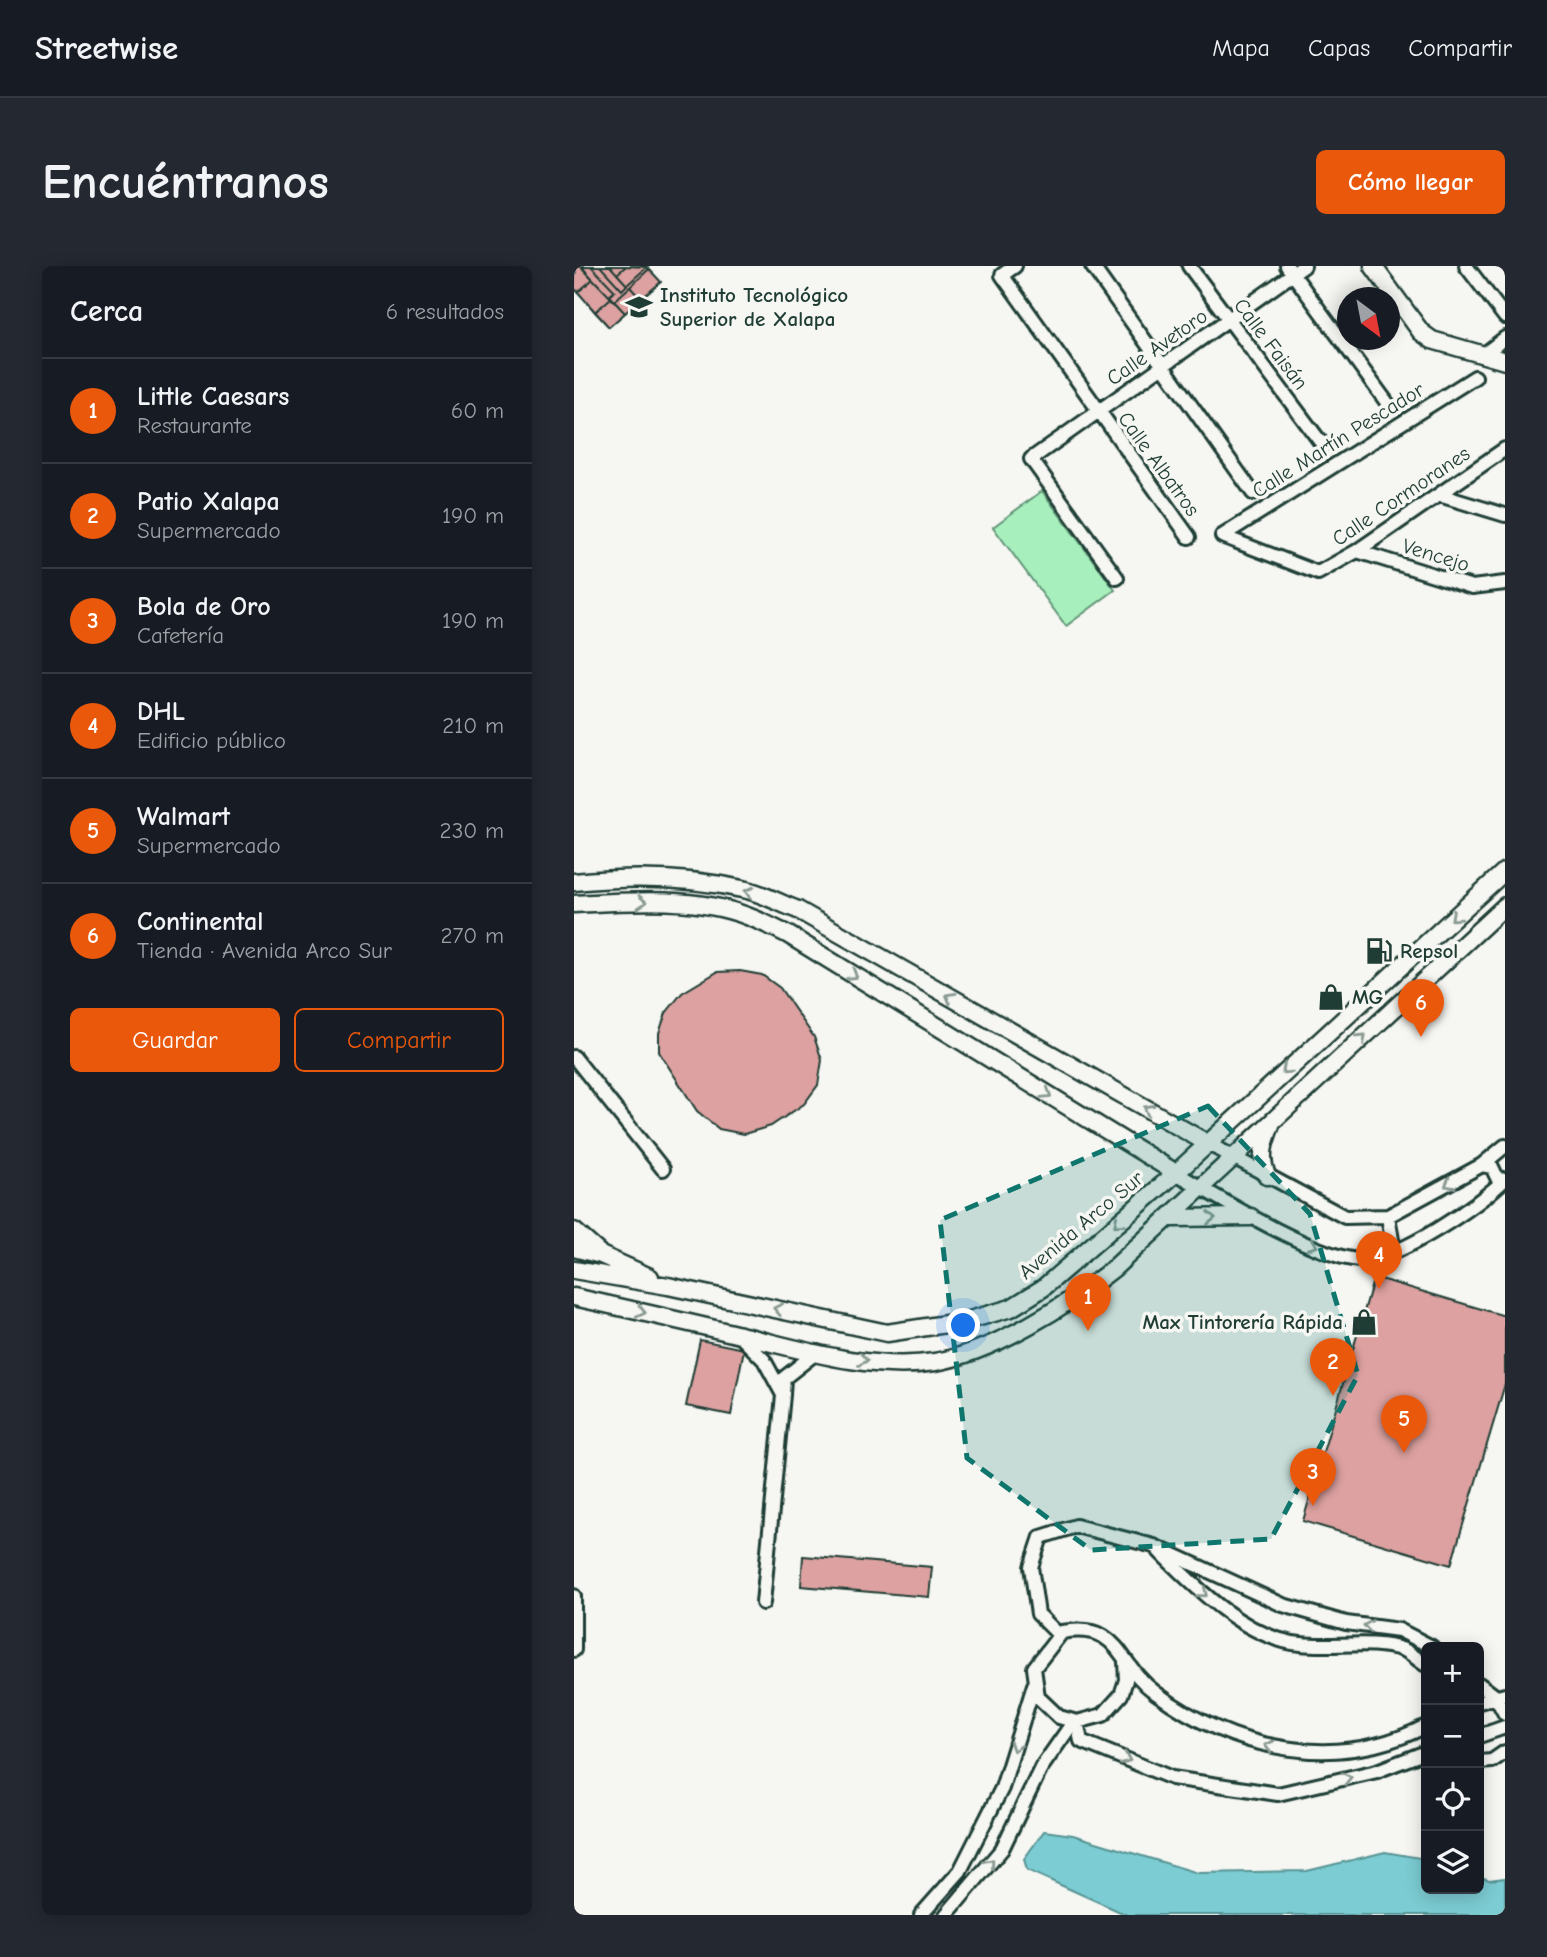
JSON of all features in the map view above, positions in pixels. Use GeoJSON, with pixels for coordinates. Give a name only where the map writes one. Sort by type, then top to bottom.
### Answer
{"type":"FeatureCollection","features":[{"type":"Feature","properties":{"kind":"main road"},"geometry":{"type":"LineString","coordinates":[[1373,266],[1421,332],[1432,340],[1505,361]]}},
{"type":"Feature","properties":{"kind":"main road","name":"Avenida Arco Sur"},"geometry":{"type":"LineString","coordinates":[[574,1269],[668,1286],[887,1333],[966,1321],[1011,1308],[1043,1288],[1176,1173],[1505,871]]}},
{"type":"Feature","properties":{"kind":"main road"},"geometry":{"type":"LineString","coordinates":[[574,883],[619,878],[700,883],[749,890],[798,910],[1207,1143]]}},
{"type":"Feature","properties":{"kind":"main road"},"geometry":{"type":"LineString","coordinates":[[574,904],[623,901],[699,906],[745,915],[787,934],[1176,1173]]}},
{"type":"Feature","properties":{"kind":"main road"},"geometry":{"type":"LineString","coordinates":[[574,1297],[817,1352],[896,1365],[938,1361],[989,1343],[1051,1313],[1088,1289],[1171,1218],[1273,1118],[1505,906]]}},
{"type":"Feature","properties":{"kind":"main road"},"geometry":{"type":"LineString","coordinates":[[1266,1175],[1262,1164],[1262,1149],[1273,1118]]}},
{"type":"Feature","properties":{"kind":"main road"},"geometry":{"type":"LineString","coordinates":[[1171,1218],[1251,1217]]}},
{"type":"Feature","properties":{"kind":"main road"},"geometry":{"type":"LineString","coordinates":[[574,1231],[601,1255]]}},
{"type":"Feature","properties":{"kind":"main road"},"geometry":{"type":"LineString","coordinates":[[574,1248],[601,1255],[668,1286]]}},
{"type":"Feature","properties":{"kind":"main road"},"geometry":{"type":"LineString","coordinates":[[574,1269],[591,1264],[601,1255]]}},
{"type":"Feature","properties":{"kind":"street","name":"Calle Albatros"},"geometry":{"type":"LineString","coordinates":[[1015,266],[1002,275],[1189,537]]}},
{"type":"Feature","properties":{"kind":"street"},"geometry":{"type":"LineString","coordinates":[[1092,266],[1253,493]]}},
{"type":"Feature","properties":{"kind":"street","name":"Calle Faisán"},"geometry":{"type":"LineString","coordinates":[[1189,266],[1322,444]]}},
{"type":"Feature","properties":{"kind":"street","name":"Calle Avetoro"},"geometry":{"type":"LineString","coordinates":[[1117,578],[1031,459],[1228,319],[1290,270],[1304,266]]}},
{"type":"Feature","properties":{"kind":"street"},"geometry":{"type":"LineString","coordinates":[[1465,266],[1505,317]]}},
{"type":"Feature","properties":{"kind":"street"},"geometry":{"type":"LineString","coordinates":[[1290,270],[1388,404]]}},
{"type":"Feature","properties":{"kind":"street"},"geometry":{"type":"LineString","coordinates":[[1483,355],[1505,338]]}},
{"type":"Feature","properties":{"kind":"street","name":"Calle Martín Pescador"},"geometry":{"type":"LineString","coordinates":[[1318,573],[1222,536],[1475,377]]}},
{"type":"Feature","properties":{"kind":"street","name":"Calle Cormoranes"},"geometry":{"type":"LineString","coordinates":[[1318,573],[1357,551],[1505,449]]}},
{"type":"Feature","properties":{"kind":"street"},"geometry":{"type":"LineString","coordinates":[[1439,495],[1505,515]]}},
{"type":"Feature","properties":{"kind":"street","name":"Vencejo"},"geometry":{"type":"LineString","coordinates":[[1357,551],[1472,587],[1505,583]]}},
{"type":"Feature","properties":{"kind":"street"},"geometry":{"type":"LineString","coordinates":[[574,1058],[663,1169]]}},
{"type":"Feature","properties":{"kind":"street"},"geometry":{"type":"LineString","coordinates":[[1207,1143],[1345,1217],[1388,1216],[1482,1165],[1505,1146]]}},
{"type":"Feature","properties":{"kind":"street"},"geometry":{"type":"LineString","coordinates":[[1176,1173],[1251,1217],[1335,1254],[1363,1260],[1394,1252],[1421,1239],[1502,1181],[1492,1167],[1482,1165]]}},
{"type":"Feature","properties":{"kind":"street"},"geometry":{"type":"LineString","coordinates":[[1388,1216],[1394,1252]]}},
{"type":"Feature","properties":{"kind":"street"},"geometry":{"type":"LineString","coordinates":[[739,1335],[764,1360],[783,1395]]}},
{"type":"Feature","properties":{"kind":"street"},"geometry":{"type":"LineString","coordinates":[[763,1603],[784,1378],[817,1352]]}},
{"type":"Feature","properties":{"kind":"street"},"geometry":{"type":"LineString","coordinates":[[1059,1635],[1038,1614],[1031,1567],[1041,1536],[1076,1526],[1154,1546],[1283,1605],[1346,1623],[1399,1630],[1422,1642]]}},
{"type":"Feature","properties":{"kind":"street"},"geometry":{"type":"LineString","coordinates":[[1154,1546],[1188,1581],[1244,1625],[1299,1644],[1368,1645],[1404,1650],[1421,1662]]}},
{"type":"Feature","properties":{"kind":"street"},"geometry":{"type":"LineString","coordinates":[[574,1596],[574,1650]]}},
{"type":"Feature","properties":{"kind":"street"},"geometry":{"type":"LineString","coordinates":[[1125,1662],[1126,1680],[1121,1695],[1103,1715],[1076,1721],[1059,1717],[1038,1696],[1034,1668],[1059,1635],[1083,1629],[1104,1635],[1155,1693],[1223,1734],[1292,1751],[1347,1750],[1408,1735],[1421,1728]]}},
{"type":"Feature","properties":{"kind":"street"},"geometry":{"type":"LineString","coordinates":[[921,1915],[960,1871],[1002,1788],[1036,1682]]}},
{"type":"Feature","properties":{"kind":"street"},"geometry":{"type":"LineString","coordinates":[[1484,1687],[1500,1695],[1505,1714]]}},
{"type":"Feature","properties":{"kind":"street"},"geometry":{"type":"LineString","coordinates":[[1076,1721],[1081,1741],[1172,1778],[1278,1794],[1377,1771],[1421,1754]]}},
{"type":"Feature","properties":{"kind":"street"},"geometry":{"type":"LineString","coordinates":[[954,1912],[967,1891],[1002,1849],[1041,1768],[1076,1721]]}},
{"type":"Feature","properties":{"kind":"street"},"geometry":{"type":"LineString","coordinates":[[1484,1734],[1505,1727]]}},
{"type":"Feature","properties":{"kind":"street"},"geometry":{"type":"LineString","coordinates":[[1484,1762],[1492,1761],[1505,1752]]}},
{"type":"Feature","properties":{"kind":"street"},"geometry":{"type":"LineString","coordinates":[[952,1880],[967,1891]]}},
{"type":"Feature","properties":{"kind":"highlighted area"},"geometry":{"type":"Polygon","coordinates":[[[1208,1106],[1310,1214],[1358,1375],[1271,1539],[1091,1550],[967,1458],[940,1220],[1208,1106]]]}},
{"type":"Feature","properties":{"kind":"green space"},"geometry":{"type":"Polygon","coordinates":[[[1042,491],[1115,590],[1066,626],[993,527],[1042,491]]]}},
{"type":"Feature","properties":{"kind":"water"},"geometry":{"type":"Polygon","coordinates":[[[1044,1831],[1073,1835],[1198,1873],[1307,1871],[1385,1852],[1421,1858],[1421,1894],[1484,1894],[1484,1878],[1505,1878],[1505,1915],[1127,1915],[1027,1870],[1024,1859],[1044,1831]]]}},
{"type":"Feature","properties":{"kind":"building"},"geometry":{"type":"Polygon","coordinates":[[[576,266],[646,266],[661,282],[609,327],[574,288],[576,266]]]}},
{"type":"Feature","properties":{"kind":"building"},"geometry":{"type":"Polygon","coordinates":[[[581,266],[593,279],[578,292],[574,288],[574,267],[581,266]]]}},
{"type":"Feature","properties":{"kind":"building"},"geometry":{"type":"Polygon","coordinates":[[[591,266],[615,291],[609,296],[583,269],[591,266]]]}},
{"type":"Feature","properties":{"kind":"building"},"geometry":{"type":"Polygon","coordinates":[[[600,266],[610,266],[627,285],[622,290],[600,266]]]}},
{"type":"Feature","properties":{"kind":"building"},"geometry":{"type":"Polygon","coordinates":[[[626,266],[647,267],[627,285],[617,274],[626,266]]]}},
{"type":"Feature","properties":{"kind":"building"},"geometry":{"type":"Polygon","coordinates":[[[649,269],[661,282],[641,299],[630,287],[649,269]]]}},
{"type":"Feature","properties":{"kind":"building"},"geometry":{"type":"Polygon","coordinates":[[[593,279],[611,298],[595,312],[578,292],[593,279]]]}},
{"type":"Feature","properties":{"kind":"building"},"geometry":{"type":"Polygon","coordinates":[[[630,287],[641,299],[625,313],[614,301],[630,287]]]}},
{"type":"Feature","properties":{"kind":"building"},"geometry":{"type":"Polygon","coordinates":[[[611,298],[625,313],[609,327],[595,312],[611,298]]]}},
{"type":"Feature","properties":{"kind":"building"},"geometry":{"type":"Polygon","coordinates":[[[740,971],[762,975],[780,988],[814,1037],[822,1060],[818,1085],[804,1104],[771,1126],[744,1134],[719,1129],[697,1111],[659,1052],[659,1033],[666,1013],[682,993],[717,972],[740,971]]]}},
{"type":"Feature","properties":{"kind":"building"},"geometry":{"type":"Polygon","coordinates":[[[1374,1277],[1505,1316],[1505,1384],[1451,1565],[1303,1521],[1374,1277]]]}},
{"type":"Feature","properties":{"kind":"building"},"geometry":{"type":"Polygon","coordinates":[[[700,1340],[744,1349],[731,1415],[686,1406],[700,1340]]]}},
{"type":"Feature","properties":{"kind":"building"},"geometry":{"type":"Polygon","coordinates":[[[803,1556],[932,1567],[929,1597],[801,1586],[803,1556]]]}},
{"type":"Feature","properties":{"kind":"place","name":"Instituto Tecnológico Superior de Xalapa"},"geometry":{"type":"Point","coordinates":[639,307]}},
{"type":"Feature","properties":{"kind":"place","name":"Repsol"},"geometry":{"type":"Point","coordinates":[1379,951]}},
{"type":"Feature","properties":{"kind":"place","name":"MG"},"geometry":{"type":"Point","coordinates":[1331,997]}},
{"type":"Feature","properties":{"kind":"place","name":"Continental"},"geometry":{"type":"Point","coordinates":[1421,1037]}},
{"type":"Feature","properties":{"kind":"place","name":"DHL"},"geometry":{"type":"Point","coordinates":[1379,1289]}},
{"type":"Feature","properties":{"kind":"place","name":"Max Tintorería Rápida"},"geometry":{"type":"Point","coordinates":[1364,1322]}},
{"type":"Feature","properties":{"kind":"place","name":"Little Caesars"},"geometry":{"type":"Point","coordinates":[1088,1331]}},
{"type":"Feature","properties":{"kind":"place","name":"Patio Xalapa"},"geometry":{"type":"Point","coordinates":[1333,1396]}},
{"type":"Feature","properties":{"kind":"place","name":"Walmart"},"geometry":{"type":"Point","coordinates":[1404,1453]}},
{"type":"Feature","properties":{"kind":"place","name":"Bola de Oro"},"geometry":{"type":"Point","coordinates":[1313,1506]}}]}
